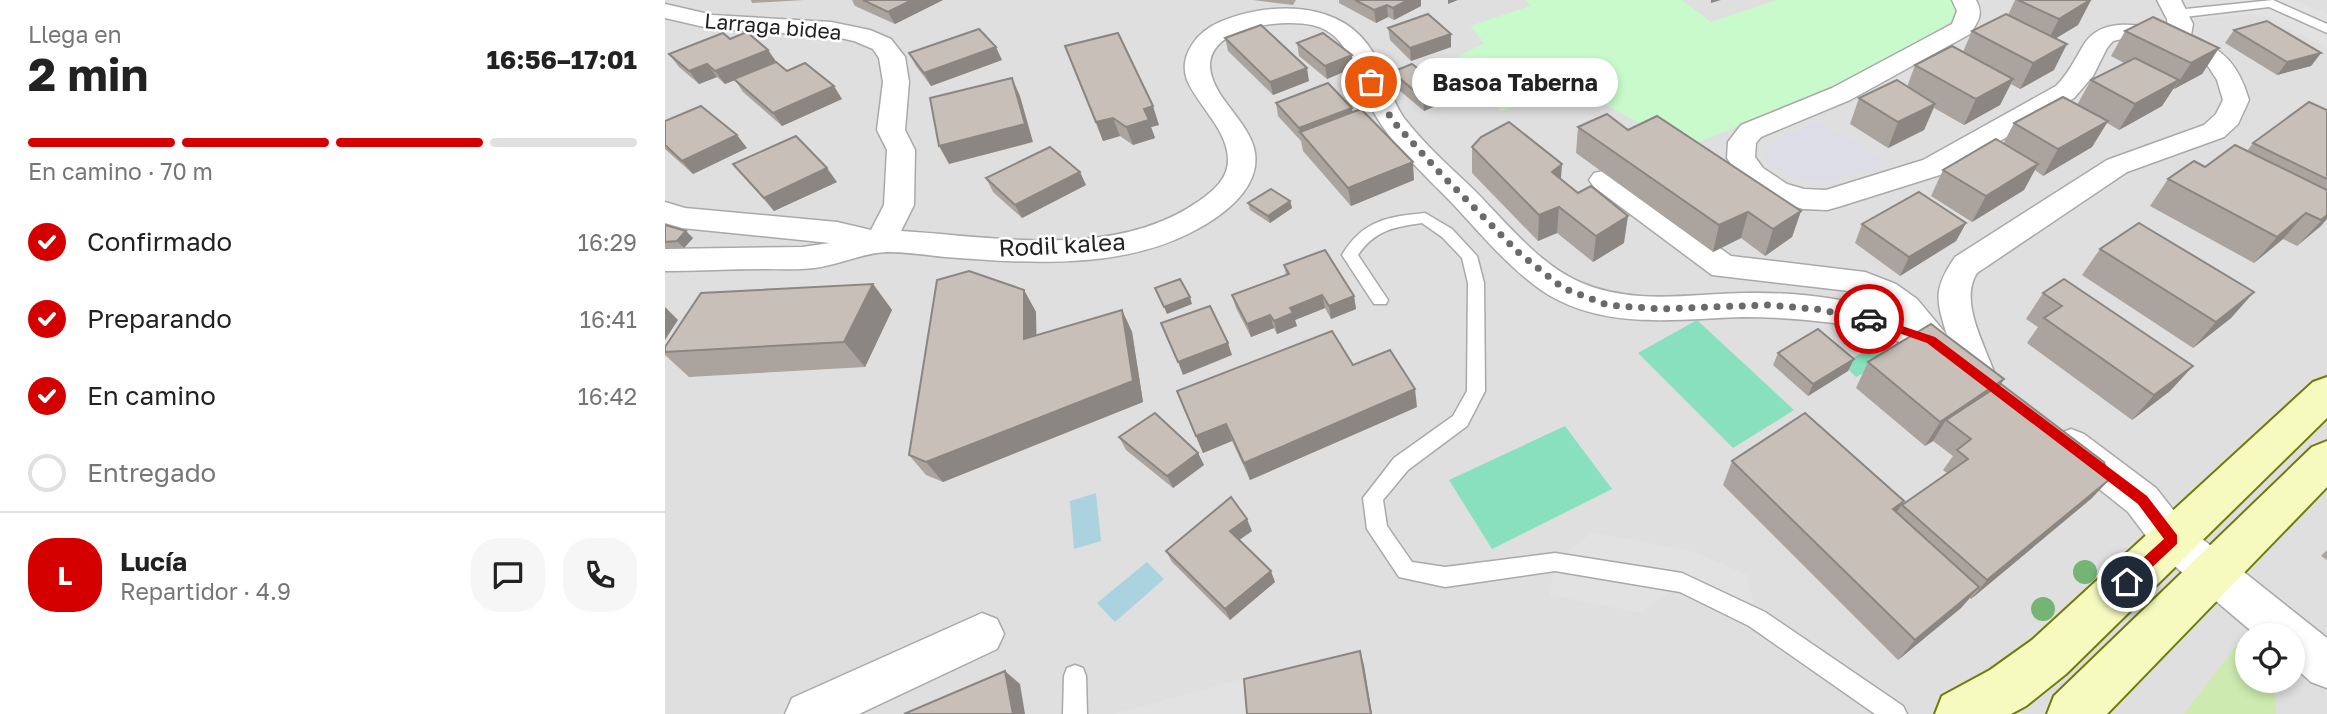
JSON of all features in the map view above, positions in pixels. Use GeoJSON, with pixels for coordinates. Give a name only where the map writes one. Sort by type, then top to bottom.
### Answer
{"type":"FeatureCollection","features":[{"type":"Feature","properties":{"kind":"main road"},"geometry":{"type":"LineString","coordinates":[[1960,714],[2007,688],[2049,657],[2327,393]]}},
{"type":"Feature","properties":{"kind":"main road"},"geometry":{"type":"LineString","coordinates":[[2072,714],[2327,459]]}},
{"type":"Feature","properties":{"kind":"street"},"geometry":{"type":"LineString","coordinates":[[1604,180],[1723,267],[1853,280],[1884,292],[1905,308],[1931,340],[1987,381],[1953,302],[1956,280],[1966,265],[2117,166],[2214,131],[2228,118],[2236,100],[2230,80],[2217,61],[2196,47],[2174,17],[2103,36],[2080,76],[2065,92],[1933,167],[1908,177],[1827,200],[1803,198],[1776,191],[1753,175],[1741,158],[1742,142],[1751,131],[1842,94],[1961,29],[1968,20],[1969,11],[1964,0]]}},
{"type":"Feature","properties":{"kind":"street"},"geometry":{"type":"LineString","coordinates":[[1243,10],[1309,17],[1327,21],[1346,31],[1359,48],[1371,82],[1392,120],[1519,253],[1563,288],[1607,305],[1660,309],[1766,305],[1816,309],[1864,317],[1931,340]]}},
{"type":"Feature","properties":{"kind":"street","name":"Rodil kalea"},"geometry":{"type":"LineString","coordinates":[[665,260],[812,257],[880,242],[996,249],[1070,248],[1128,243],[1154,236],[1192,220],[1223,198],[1240,178],[1242,150],[1197,71],[1198,57],[1205,44],[1243,10]]}},
{"type":"Feature","properties":{"kind":"street","name":"Larraga bidea"},"geometry":{"type":"LineString","coordinates":[[665,11],[713,22],[831,29],[861,35],[882,44],[892,57],[896,82],[891,130],[901,150],[899,205],[880,242]]}},
{"type":"Feature","properties":{"kind":"street"},"geometry":{"type":"LineString","coordinates":[[665,212],[682,218],[837,233],[880,242]]}},
{"type":"Feature","properties":{"kind":"street"},"geometry":{"type":"LineString","coordinates":[[2050,429],[2142,500],[2172,539],[2274,623]]}},
{"type":"Feature","properties":{"kind":"street"},"geometry":{"type":"LineString","coordinates":[[808,714],[982,634]]}},
{"type":"Feature","properties":{"kind":"street"},"geometry":{"type":"LineString","coordinates":[[2305,648],[2327,666]]}},
{"type":"Feature","properties":{"kind":"lane"},"geometry":{"type":"LineString","coordinates":[[2174,17],[2267,2],[2327,29]]}},
{"type":"Feature","properties":{"kind":"lane"},"geometry":{"type":"LineString","coordinates":[[1381,300],[1350,256],[1362,237],[1381,227],[1391,222],[1425,218],[1447,233],[1469,256],[1476,283],[1476,391],[1460,421],[1401,464],[1373,498],[1377,529],[1406,570],[1445,577],[1555,562],[1682,583],[1757,619],[1895,714]]}},
{"type":"Feature","properties":{"kind":"lane"},"geometry":{"type":"LineString","coordinates":[[1075,676],[1075,714]]}},
{"type":"Feature","properties":{"kind":"shaded area"},"geometry":{"type":"Polygon","coordinates":[[[665,0],[2327,0],[2327,714],[665,714],[665,0]]]}},
{"type":"Feature","properties":{"kind":"shaded area"},"geometry":{"type":"Polygon","coordinates":[[[2178,0],[2294,0],[2327,14],[2327,49],[2269,17],[2250,14],[2187,20],[2178,0]]]}},
{"type":"Feature","properties":{"kind":"shaded area"},"geometry":{"type":"Polygon","coordinates":[[[1820,121],[1890,164],[1831,181],[1810,181],[1791,177],[1775,169],[1765,158],[1768,145],[1820,121]]]}},
{"type":"Feature","properties":{"kind":"shaded area"},"geometry":{"type":"Polygon","coordinates":[[[1592,532],[1692,551],[1747,575],[1757,619],[1683,583],[1641,613],[1550,595],[1555,562],[1592,532]]]}},
{"type":"Feature","properties":{"kind":"shaded area"},"geometry":{"type":"Polygon","coordinates":[[[1249,677],[1253,714],[1113,714],[1249,677]]]}},
{"type":"Feature","properties":{"kind":"green space"},"geometry":{"type":"Polygon","coordinates":[[[1526,0],[1682,0],[1711,22],[1777,0],[1956,0],[1958,16],[1928,36],[1861,72],[1684,148],[1598,100],[1532,101],[1502,111],[1448,62],[1484,43],[1470,26],[1530,6],[1526,0]]]}},
{"type":"Feature","properties":{"kind":"green space"},"geometry":{"type":"Polygon","coordinates":[[[1697,320],[1794,410],[1733,448],[1638,353],[1697,320]]]}},
{"type":"Feature","properties":{"kind":"green space"},"geometry":{"type":"Polygon","coordinates":[[[1886,341],[1901,354],[1856,377],[1842,363],[1886,341]]]}},
{"type":"Feature","properties":{"kind":"green space"},"geometry":{"type":"Polygon","coordinates":[[[1565,426],[1612,489],[1492,549],[1449,480],[1565,426]]]}},
{"type":"Feature","properties":{"kind":"green space"},"geometry":{"type":"Polygon","coordinates":[[[2235,647],[2235,693],[2275,693],[2276,714],[2184,714],[2235,647]]]}},
{"type":"Feature","properties":{"kind":"water"},"geometry":{"type":"Polygon","coordinates":[[[1096,493],[1101,541],[1074,549],[1070,501],[1096,493]]]}},
{"type":"Feature","properties":{"kind":"water"},"geometry":{"type":"Polygon","coordinates":[[[1147,562],[1164,579],[1115,622],[1097,603],[1147,562]]]}},
{"type":"Feature","properties":{"kind":"building"},"geometry":{"type":"Polygon","coordinates":[[[863,0],[912,0],[888,12],[863,0]]]}},
{"type":"Feature","properties":{"kind":"building"},"geometry":{"type":"Polygon","coordinates":[[[1355,0],[1408,0],[1393,8],[1387,5],[1374,10],[1355,0]]]}},
{"type":"Feature","properties":{"kind":"building"},"geometry":{"type":"Polygon","coordinates":[[[2018,0],[2090,0],[2059,19],[2018,0]]]}},
{"type":"Feature","properties":{"kind":"building"},"geometry":{"type":"Polygon","coordinates":[[[1428,14],[1451,34],[1410,48],[1388,28],[1428,14]]]}},
{"type":"Feature","properties":{"kind":"building"},"geometry":{"type":"Polygon","coordinates":[[[2006,14],[2067,44],[2033,63],[1972,31],[2006,14]]]}},
{"type":"Feature","properties":{"kind":"building"},"geometry":{"type":"Polygon","coordinates":[[[2153,17],[2219,48],[2191,63],[2125,31],[2153,17]]]}},
{"type":"Feature","properties":{"kind":"building"},"geometry":{"type":"Polygon","coordinates":[[[2267,21],[2321,53],[2287,62],[2234,30],[2267,21]]]}},
{"type":"Feature","properties":{"kind":"building"},"geometry":{"type":"Polygon","coordinates":[[[1261,25],[1307,68],[1270,82],[1225,38],[1261,25]]]}},
{"type":"Feature","properties":{"kind":"building"},"geometry":{"type":"Polygon","coordinates":[[[979,29],[996,47],[924,73],[909,53],[979,29]]]}},
{"type":"Feature","properties":{"kind":"building"},"geometry":{"type":"Polygon","coordinates":[[[747,32],[768,50],[715,71],[707,64],[689,71],[669,54],[723,33],[730,39],[747,32]]]}},
{"type":"Feature","properties":{"kind":"building"},"geometry":{"type":"Polygon","coordinates":[[[1118,33],[1153,106],[1144,109],[1149,120],[1126,127],[1113,118],[1096,122],[1065,46],[1118,33]]]}},
{"type":"Feature","properties":{"kind":"building"},"geometry":{"type":"Polygon","coordinates":[[[1323,33],[1352,55],[1325,66],[1297,43],[1323,33]]]}},
{"type":"Feature","properties":{"kind":"building"},"geometry":{"type":"Polygon","coordinates":[[[1952,46],[2013,79],[1976,99],[1915,65],[1952,46]]]}},
{"type":"Feature","properties":{"kind":"building"},"geometry":{"type":"Polygon","coordinates":[[[2135,58],[2179,80],[2135,104],[2091,80],[2135,58]]]}},
{"type":"Feature","properties":{"kind":"building"},"geometry":{"type":"Polygon","coordinates":[[[776,62],[787,71],[805,63],[834,86],[773,113],[734,79],[776,62]]]}},
{"type":"Feature","properties":{"kind":"building"},"geometry":{"type":"Polygon","coordinates":[[[1412,64],[1423,72],[1435,67],[1456,84],[1423,98],[1392,72],[1412,64]]]}},
{"type":"Feature","properties":{"kind":"building"},"geometry":{"type":"Polygon","coordinates":[[[1012,78],[1025,124],[939,146],[930,98],[1012,78]]]}},
{"type":"Feature","properties":{"kind":"building"},"geometry":{"type":"Polygon","coordinates":[[[1897,80],[1935,104],[1898,122],[1859,98],[1897,80]]]}},
{"type":"Feature","properties":{"kind":"building"},"geometry":{"type":"Polygon","coordinates":[[[1328,83],[1352,108],[1299,128],[1276,103],[1328,83]]]}},
{"type":"Feature","properties":{"kind":"building"},"geometry":{"type":"Polygon","coordinates":[[[2063,97],[2108,121],[2058,149],[2014,123],[2063,97]]]}},
{"type":"Feature","properties":{"kind":"building"},"geometry":{"type":"Polygon","coordinates":[[[2309,102],[2327,110],[2327,179],[2253,143],[2309,102]]]}},
{"type":"Feature","properties":{"kind":"building"},"geometry":{"type":"Polygon","coordinates":[[[701,106],[737,135],[682,161],[665,145],[665,121],[701,106]]]}},
{"type":"Feature","properties":{"kind":"building"},"geometry":{"type":"Polygon","coordinates":[[[1361,109],[1413,162],[1348,188],[1300,132],[1361,109]]]}},
{"type":"Feature","properties":{"kind":"building"},"geometry":{"type":"Polygon","coordinates":[[[1607,114],[1628,130],[1657,116],[1801,211],[1773,229],[1748,212],[1719,225],[1578,127],[1607,114]]]}},
{"type":"Feature","properties":{"kind":"building"},"geometry":{"type":"Polygon","coordinates":[[[1509,122],[1562,164],[1552,172],[1578,193],[1591,186],[1628,216],[1596,236],[1559,207],[1539,215],[1472,147],[1481,137],[1509,122]]]}},
{"type":"Feature","properties":{"kind":"building"},"geometry":{"type":"Polygon","coordinates":[[[796,136],[827,168],[764,198],[733,164],[796,136]]]}},
{"type":"Feature","properties":{"kind":"building"},"geometry":{"type":"Polygon","coordinates":[[[1996,139],[2038,164],[1986,196],[1943,170],[1996,139]]]}},
{"type":"Feature","properties":{"kind":"building"},"geometry":{"type":"Polygon","coordinates":[[[2235,145],[2327,190],[2327,215],[2321,220],[2306,213],[2277,237],[2168,179],[2194,161],[2205,167],[2235,145]]]}},
{"type":"Feature","properties":{"kind":"building"},"geometry":{"type":"Polygon","coordinates":[[[1050,147],[1080,172],[1015,205],[986,178],[1050,147]]]}},
{"type":"Feature","properties":{"kind":"building"},"geometry":{"type":"Polygon","coordinates":[[[1271,189],[1290,201],[1268,216],[1248,203],[1271,189]]]}},
{"type":"Feature","properties":{"kind":"building"},"geometry":{"type":"Polygon","coordinates":[[[1919,192],[1966,223],[1909,257],[1862,224],[1919,192]]]}},
{"type":"Feature","properties":{"kind":"building"},"geometry":{"type":"Polygon","coordinates":[[[2139,223],[2254,292],[2216,322],[2100,249],[2139,223]]]}},
{"type":"Feature","properties":{"kind":"building"},"geometry":{"type":"Polygon","coordinates":[[[665,225],[686,231],[677,241],[665,242],[665,225]]]}},
{"type":"Feature","properties":{"kind":"building"},"geometry":{"type":"Polygon","coordinates":[[[1325,250],[1354,296],[1329,306],[1322,295],[1290,308],[1293,313],[1274,321],[1270,315],[1247,324],[1232,295],[1289,274],[1284,265],[1325,250]]]}},
{"type":"Feature","properties":{"kind":"building"},"geometry":{"type":"Polygon","coordinates":[[[969,271],[1024,290],[1024,339],[1122,310],[1133,381],[926,462],[909,455],[937,280],[969,271]]]}},
{"type":"Feature","properties":{"kind":"building"},"geometry":{"type":"Polygon","coordinates":[[[1180,279],[1190,297],[1164,307],[1155,288],[1180,279]]]}},
{"type":"Feature","properties":{"kind":"building"},"geometry":{"type":"Polygon","coordinates":[[[2064,279],[2193,366],[2154,395],[2044,318],[2062,306],[2043,293],[2064,279]]]}},
{"type":"Feature","properties":{"kind":"building"},"geometry":{"type":"Polygon","coordinates":[[[873,284],[844,342],[665,352],[665,347],[701,293],[873,284]]]}},
{"type":"Feature","properties":{"kind":"building"},"geometry":{"type":"Polygon","coordinates":[[[1210,306],[1228,343],[1178,362],[1161,323],[1210,306]]]}},
{"type":"Feature","properties":{"kind":"building"},"geometry":{"type":"Polygon","coordinates":[[[1931,324],[2004,379],[1940,422],[1868,362],[1931,324]]]}},
{"type":"Feature","properties":{"kind":"building"},"geometry":{"type":"Polygon","coordinates":[[[1818,329],[1854,359],[1813,384],[1778,353],[1818,329]]]}},
{"type":"Feature","properties":{"kind":"building"},"geometry":{"type":"Polygon","coordinates":[[[1332,331],[1353,365],[1390,350],[1415,389],[1244,463],[1226,424],[1196,436],[1177,391],[1332,331]]]}},
{"type":"Feature","properties":{"kind":"building"},"geometry":{"type":"Polygon","coordinates":[[[2001,384],[2104,462],[2110,479],[1987,580],[1902,505],[1968,459],[1957,450],[1971,439],[1946,420],[2001,384]]]}},
{"type":"Feature","properties":{"kind":"building"},"geometry":{"type":"Polygon","coordinates":[[[1155,413],[1198,453],[1167,476],[1119,437],[1155,413]]]}},
{"type":"Feature","properties":{"kind":"building"},"geometry":{"type":"Polygon","coordinates":[[[1805,413],[1904,501],[1893,509],[1979,587],[1915,640],[1732,461],[1805,413]]]}},
{"type":"Feature","properties":{"kind":"building"},"geometry":{"type":"Polygon","coordinates":[[[1231,497],[1247,519],[1230,531],[1271,571],[1225,609],[1166,551],[1231,497]]]}},
{"type":"Feature","properties":{"kind":"building"},"geometry":{"type":"Polygon","coordinates":[[[1360,651],[1371,714],[1247,714],[1244,679],[1360,651]]]}},
{"type":"Feature","properties":{"kind":"building"},"geometry":{"type":"Polygon","coordinates":[[[1005,671],[1013,714],[904,714],[1005,671]]]}},
{"type":"Feature","properties":{"kind":"way so far"},"geometry":{"type":"LineString","coordinates":[[1371,82],[1392,120],[1440,173],[1519,253],[1563,288],[1607,305],[1660,309],[1766,305],[1816,309],[1869,319]]}},
{"type":"Feature","properties":{"kind":"place","name":"Basoa Taberna"},"geometry":{"type":"Point","coordinates":[1371,82]}},
{"type":"Feature","properties":{"kind":"route"},"geometry":{"type":"LineString","coordinates":[[1869,319],[1931,340],[2142,500],[2172,539],[2127,582]]}}]}
